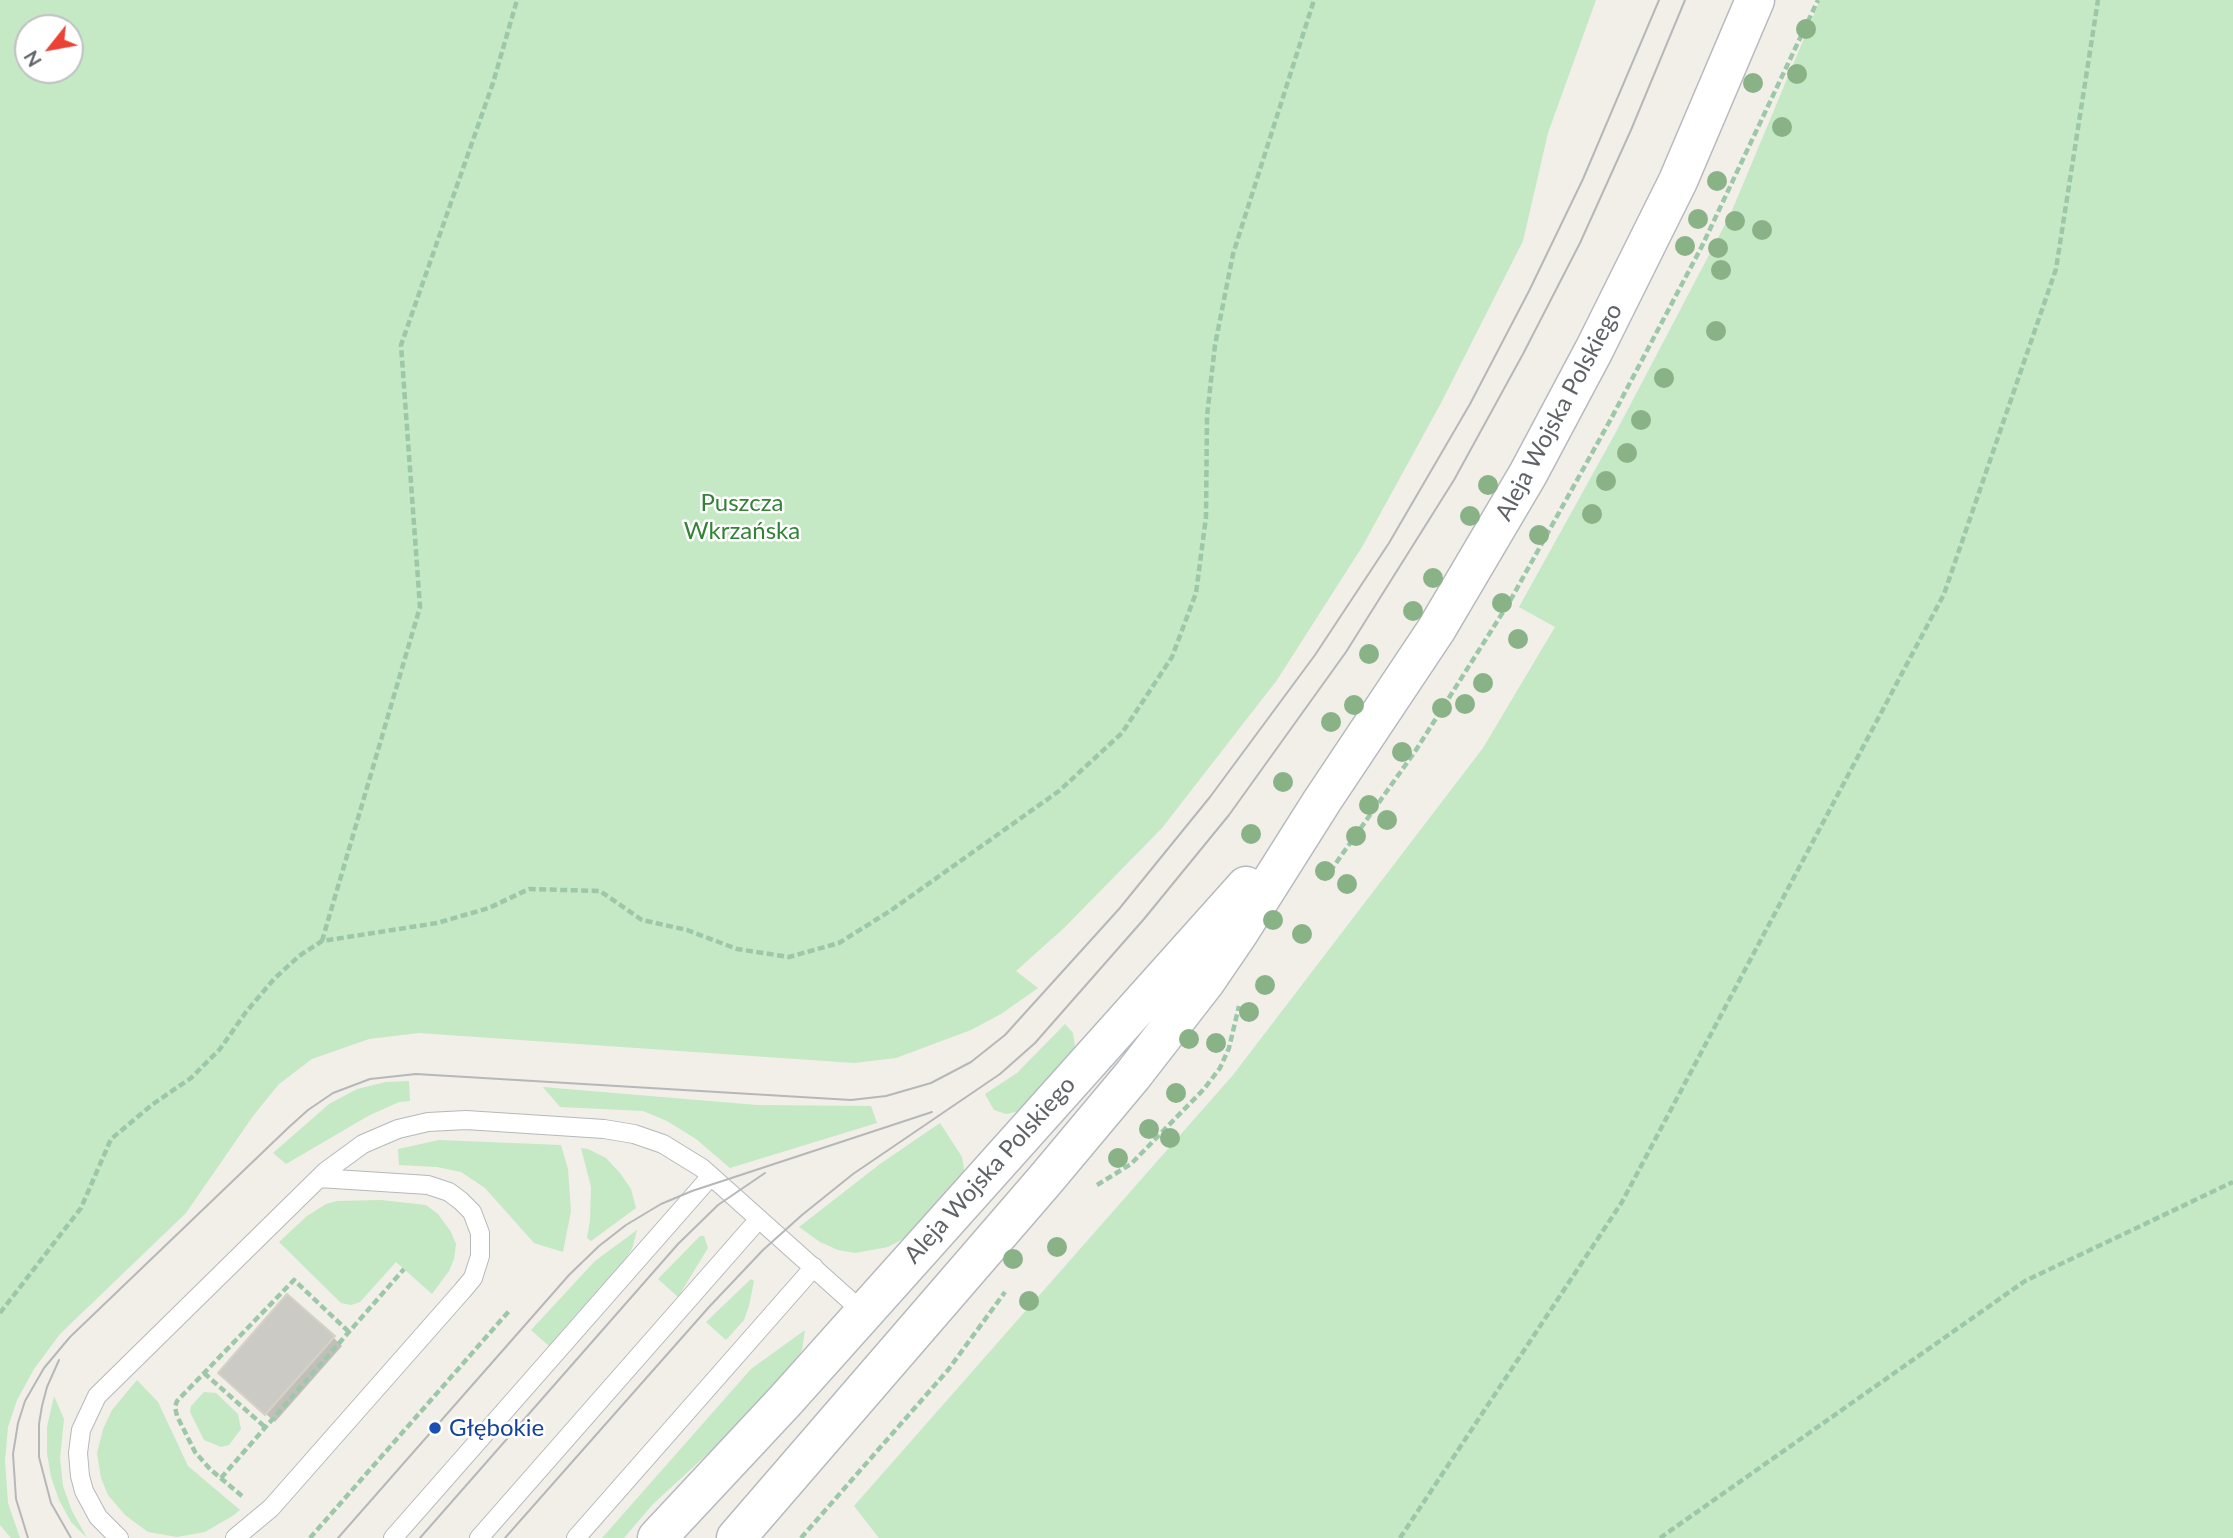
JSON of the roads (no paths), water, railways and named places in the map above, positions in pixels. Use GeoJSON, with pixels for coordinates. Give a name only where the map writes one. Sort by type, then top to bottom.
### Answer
{"type":"FeatureCollection","features":[{"type":"Feature","properties":{"kind":"main road","name":"Aleja Wojska Polskiego"},"geometry":{"type":"LineString","coordinates":[[736,1538],[1046,1179],[1166,1033],[1238,934],[1322,801],[1436,630],[1534,462],[1594,350],[1678,181],[1755,0]]}},
{"type":"Feature","properties":{"kind":"main road","name":"Aleja Wojska Polskiego"},"geometry":{"type":"LineString","coordinates":[[657,1538],[1322,801]]}},
{"type":"Feature","properties":{"kind":"lane"},"geometry":{"type":"LineString","coordinates":[[119,1538],[98,1517],[84,1491],[80,1476],[78,1453],[81,1430],[92,1402],[107,1383],[350,1152],[384,1133],[413,1124],[451,1120],[604,1129],[626,1132],[670,1148],[711,1177],[863,1312]]}},
{"type":"Feature","properties":{"kind":"lane"},"geometry":{"type":"LineString","coordinates":[[393,1538],[711,1177]]}},
{"type":"Feature","properties":{"kind":"lane"},"geometry":{"type":"LineString","coordinates":[[235,1538],[264,1515],[463,1290],[473,1278],[481,1256],[480,1233],[472,1212],[449,1192],[428,1185],[320,1178]]}},
{"type":"Feature","properties":{"kind":"lane"},"geometry":{"type":"LineString","coordinates":[[478,1538],[759,1219]]}},
{"type":"Feature","properties":{"kind":"lane"},"geometry":{"type":"LineString","coordinates":[[576,1538],[814,1267]]}},
{"type":"Feature","properties":{"kind":"tram line"},"geometry":{"type":"LineString","coordinates":[[28,1538],[16,1499],[13,1454],[25,1401],[44,1368],[70,1337],[288,1128],[333,1093],[370,1079],[416,1074],[851,1100],[886,1096],[931,1083],[971,1062],[1005,1035],[1119,909],[1210,797],[1315,655],[1389,543],[1470,404],[1529,291],[1583,179],[1659,0]]}},
{"type":"Feature","properties":{"kind":"tram line"},"geometry":{"type":"LineString","coordinates":[[505,1538],[709,1307],[763,1250],[853,1174],[1000,1074],[1035,1043],[1144,919],[1229,815],[1346,652],[1454,480],[1580,243],[1685,0]]}},
{"type":"Feature","properties":{"kind":"tram line"},"geometry":{"type":"LineString","coordinates":[[338,1538],[569,1275],[626,1225],[661,1204],[692,1191],[932,1112]]}},
{"type":"Feature","properties":{"kind":"tram line"},"geometry":{"type":"LineString","coordinates":[[420,1538],[678,1244],[718,1205],[765,1173]]}},
{"type":"Feature","properties":{"kind":"tram line"},"geometry":{"type":"LineString","coordinates":[[59,1360],[42,1406],[39,1457],[51,1503],[71,1538]]}},
{"type":"Feature","properties":{"kind":"place","name":"Głębokie"},"geometry":{"type":"Point","coordinates":[435,1428]}},
{"type":"Feature","properties":{"kind":"park label","name":"Puszcza Wkrzańska"},"geometry":{"type":"Point","coordinates":[742,517]}}]}
